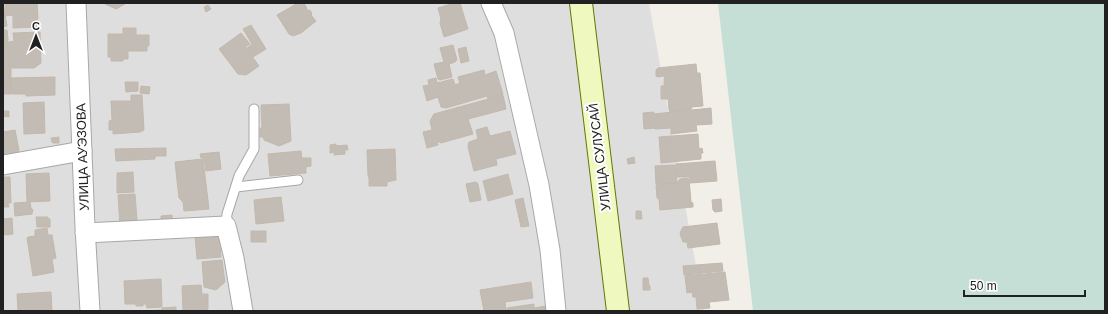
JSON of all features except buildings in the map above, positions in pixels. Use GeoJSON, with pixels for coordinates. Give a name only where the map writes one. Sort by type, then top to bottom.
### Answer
{"type":"FeatureCollection","features":[{"type":"Feature","properties":{"kind":"main road","name":"УЛИЦА СУЛУСАЙ"},"geometry":{"type":"LineString","coordinates":[[581,3],[618,311]]}},
{"type":"Feature","properties":{"kind":"street","name":"УЛИЦА АУЭЗОВА"},"geometry":{"type":"LineString","coordinates":[[76,3],[85,233],[90,311]]}},
{"type":"Feature","properties":{"kind":"street"},"geometry":{"type":"LineString","coordinates":[[491,3],[504,33],[539,186],[550,250],[556,311]]}},
{"type":"Feature","properties":{"kind":"street"},"geometry":{"type":"LineString","coordinates":[[3,165],[82,151]]}},
{"type":"Feature","properties":{"kind":"street"},"geometry":{"type":"LineString","coordinates":[[85,233],[226,226],[234,258],[243,311]]}},
{"type":"Feature","properties":{"kind":"lane"},"geometry":{"type":"LineString","coordinates":[[226,226],[227,214],[239,176],[254,149],[254,109]]}},
{"type":"Feature","properties":{"kind":"lane"},"geometry":{"type":"LineString","coordinates":[[236,187],[298,180]]}},
{"type":"Feature","properties":{"kind":"shaded area"},"geometry":{"type":"Polygon","coordinates":[[[3,3],[649,3],[704,311],[3,311],[3,3]]]}},
{"type":"Feature","properties":{"kind":"shaded area"},"geometry":{"type":"Polygon","coordinates":[[[718,3],[1105,3],[1105,311],[753,311],[718,3]]]}}]}
